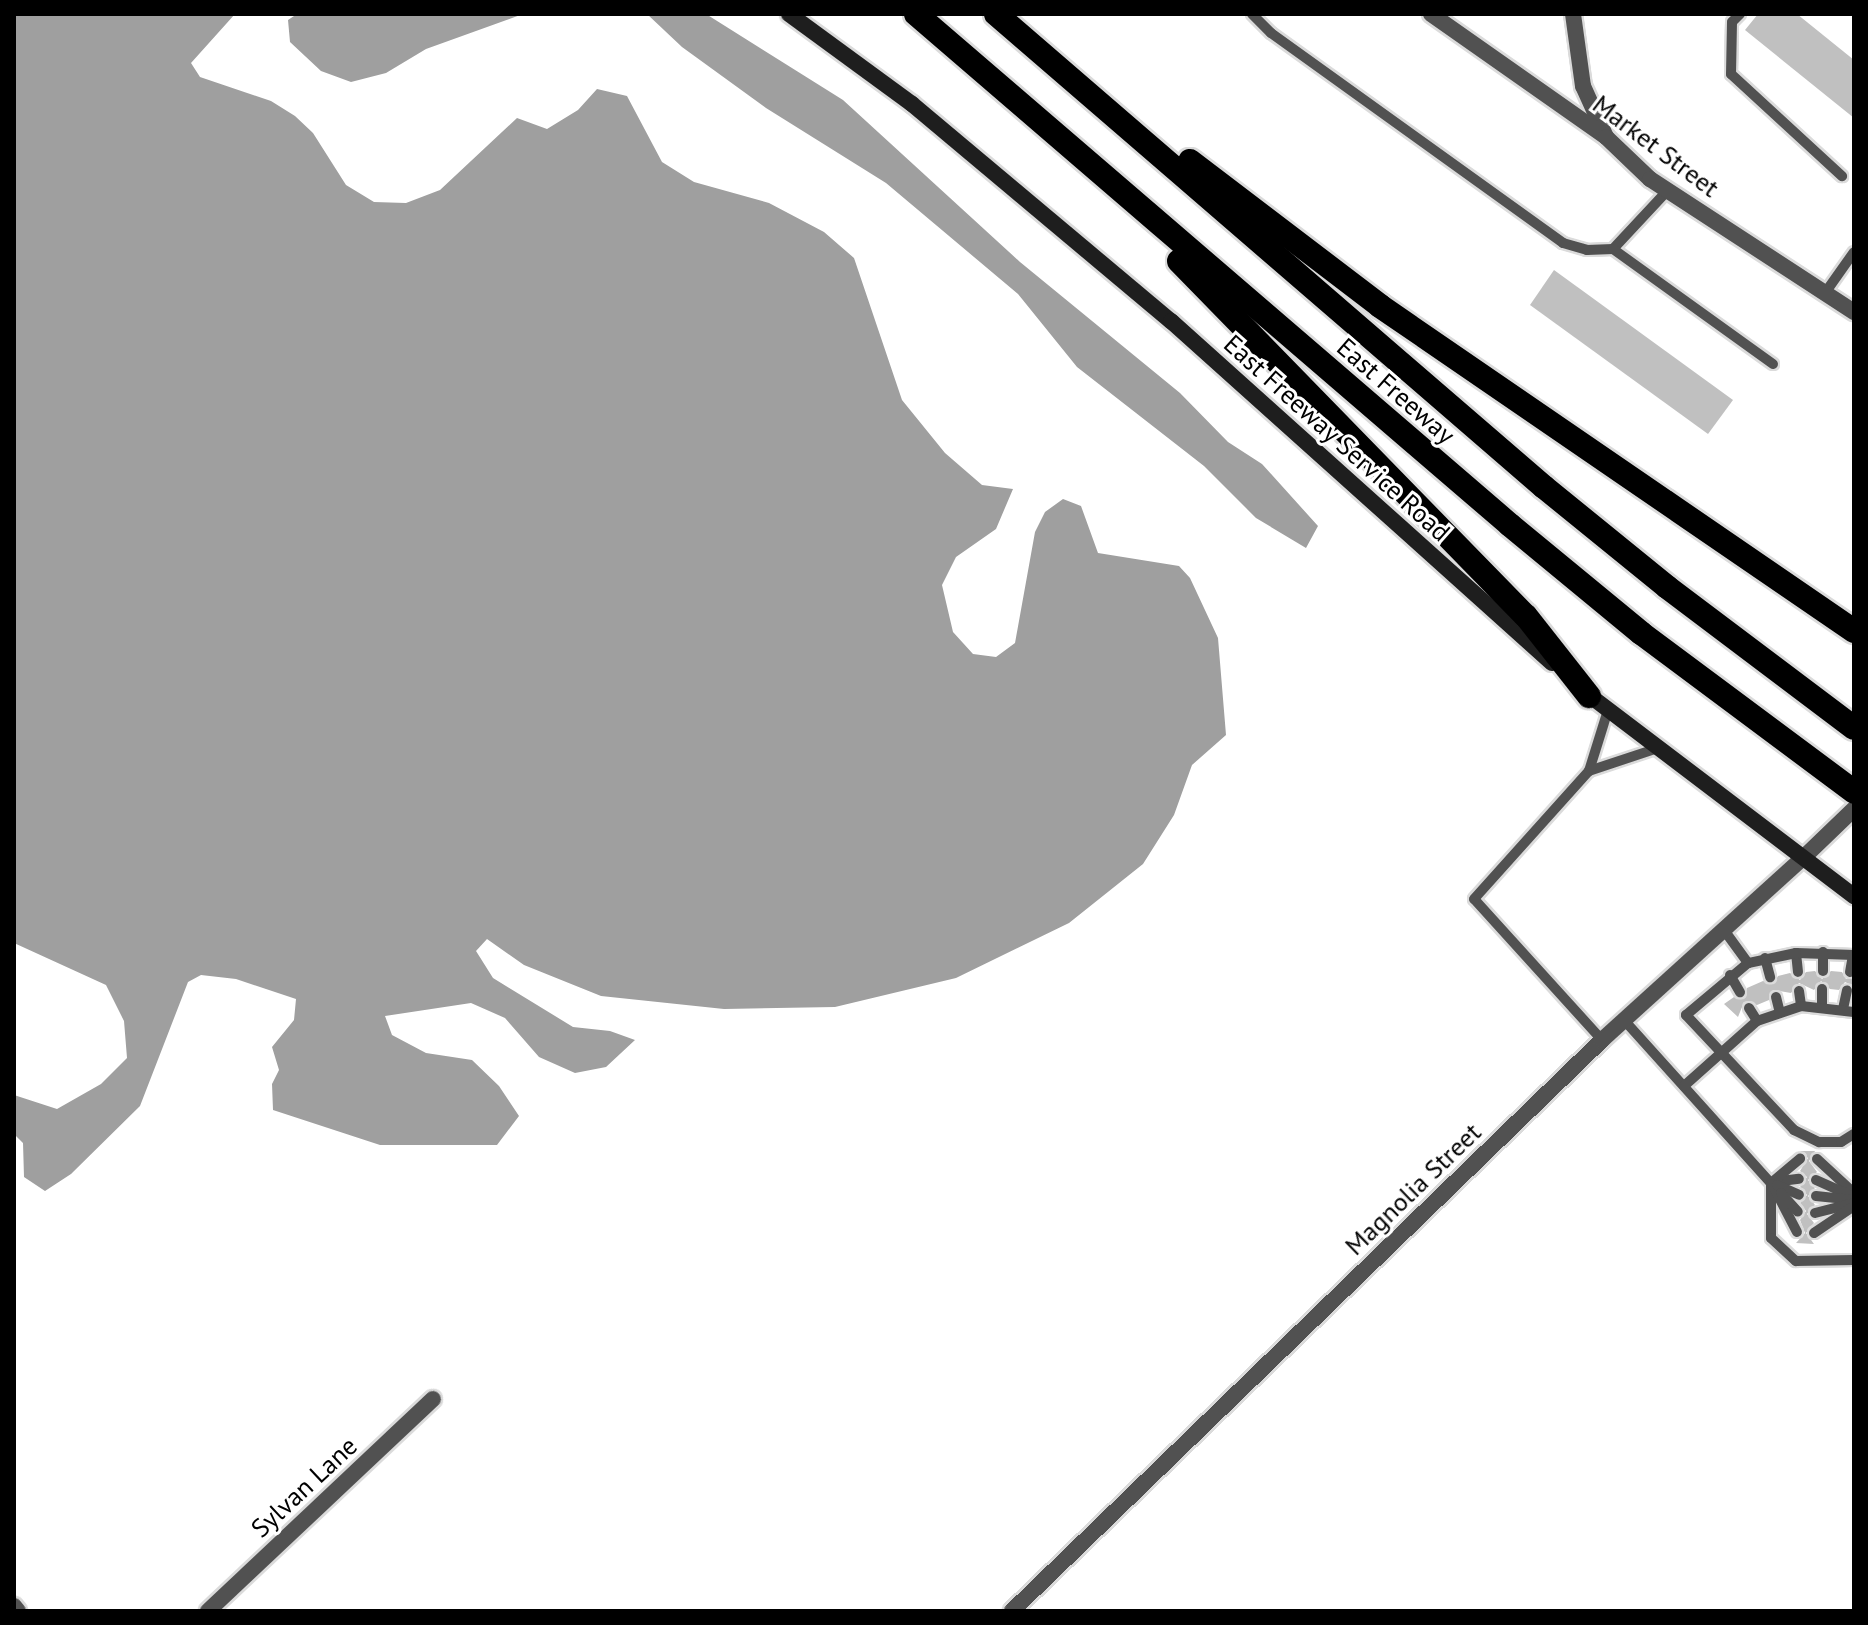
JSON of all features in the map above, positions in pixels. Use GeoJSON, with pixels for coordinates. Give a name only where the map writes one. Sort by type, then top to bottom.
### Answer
{"type":"FeatureCollection","features":[{"type":"Feature","properties":{"kind":"highway","name":"East Freeway"},"geometry":{"type":"LineString","coordinates":[[916,14],[1641,633],[1854,792]]}},
{"type":"Feature","properties":{"kind":"highway","name":"East Freeway"},"geometry":{"type":"LineString","coordinates":[[996,14],[1544,487],[1854,728]]}},
{"type":"Feature","properties":{"kind":"highway"},"geometry":{"type":"LineString","coordinates":[[1066,75],[1213,178],[1380,306],[1854,631]]}},
{"type":"Feature","properties":{"kind":"highway"},"geometry":{"type":"LineString","coordinates":[[1048,129],[1526,616],[1598,703]]}},
{"type":"Feature","properties":{"kind":"main road","name":"East Freeway Service Road"},"geometry":{"type":"LineString","coordinates":[[789,14],[912,104],[1171,321],[1598,703],[1854,896]]}},
{"type":"Feature","properties":{"kind":"street","name":"Market Street"},"geometry":{"type":"LineString","coordinates":[[1431,14],[1606,137],[1668,190],[1854,312]]}},
{"type":"Feature","properties":{"kind":"street"},"geometry":{"type":"LineString","coordinates":[[1573,14],[1583,86],[1606,137]]}},
{"type":"Feature","properties":{"kind":"street","name":"Magnolia Street"},"geometry":{"type":"LineString","coordinates":[[1012,1611],[1602,1040],[1854,809]]}},
{"type":"Feature","properties":{"kind":"street","name":"Sylvan Lane"},"geometry":{"type":"LineString","coordinates":[[208,1611],[433,1399]]}},
{"type":"Feature","properties":{"kind":"street"},"geometry":{"type":"LineString","coordinates":[[14,1606],[18,1611]]}},
{"type":"Feature","properties":{"kind":"lane"},"geometry":{"type":"LineString","coordinates":[[1252,14],[1271,33],[1542,233],[1587,250],[1613,249],[1773,364]]}},
{"type":"Feature","properties":{"kind":"lane"},"geometry":{"type":"LineString","coordinates":[[1740,14],[1732,22],[1731,74],[1842,176]]}},
{"type":"Feature","properties":{"kind":"lane"},"geometry":{"type":"LineString","coordinates":[[1613,249],[1668,190]]}},
{"type":"Feature","properties":{"kind":"lane"},"geometry":{"type":"LineString","coordinates":[[1825,293],[1854,252]]}},
{"type":"Feature","properties":{"kind":"lane"},"geometry":{"type":"LineString","coordinates":[[1589,771],[1598,703]]}},
{"type":"Feature","properties":{"kind":"lane"},"geometry":{"type":"LineString","coordinates":[[1602,1040],[1474,899],[1589,771],[1658,748]]}},
{"type":"Feature","properties":{"kind":"lane"},"geometry":{"type":"LineString","coordinates":[[1724,930],[1748,963]]}},
{"type":"Feature","properties":{"kind":"lane"},"geometry":{"type":"LineString","coordinates":[[1823,952],[1823,971]]}},
{"type":"Feature","properties":{"kind":"lane"},"geometry":{"type":"LineString","coordinates":[[1850,972],[1854,955],[1823,952],[1765,958],[1748,963],[1730,975],[1686,1015],[1805,1137],[1841,1142],[1854,1134]]}},
{"type":"Feature","properties":{"kind":"lane"},"geometry":{"type":"LineString","coordinates":[[1796,953],[1798,972]]}},
{"type":"Feature","properties":{"kind":"lane"},"geometry":{"type":"LineString","coordinates":[[1765,958],[1770,977]]}},
{"type":"Feature","properties":{"kind":"lane"},"geometry":{"type":"LineString","coordinates":[[1730,975],[1740,992]]}},
{"type":"Feature","properties":{"kind":"lane"},"geometry":{"type":"LineString","coordinates":[[1822,989],[1822,1006]]}},
{"type":"Feature","properties":{"kind":"lane"},"geometry":{"type":"LineString","coordinates":[[1684,1086],[1757,1021],[1801,1006],[1849,1011],[1847,990]]}},
{"type":"Feature","properties":{"kind":"lane"},"geometry":{"type":"LineString","coordinates":[[1799,991],[1801,1006]]}},
{"type":"Feature","properties":{"kind":"lane"},"geometry":{"type":"LineString","coordinates":[[1776,997],[1780,1013]]}},
{"type":"Feature","properties":{"kind":"lane"},"geometry":{"type":"LineString","coordinates":[[1749,1008],[1757,1021]]}},
{"type":"Feature","properties":{"kind":"lane"},"geometry":{"type":"LineString","coordinates":[[1624,1020],[1798,1212]]}},
{"type":"Feature","properties":{"kind":"lane"},"geometry":{"type":"LineString","coordinates":[[1771,1183],[1800,1159]]}},
{"type":"Feature","properties":{"kind":"lane"},"geometry":{"type":"LineString","coordinates":[[1817,1159],[1854,1200]]}},
{"type":"Feature","properties":{"kind":"lane"},"geometry":{"type":"LineString","coordinates":[[1771,1183],[1799,1179]]}},
{"type":"Feature","properties":{"kind":"lane"},"geometry":{"type":"LineString","coordinates":[[1816,1180],[1854,1200]]}},
{"type":"Feature","properties":{"kind":"lane"},"geometry":{"type":"LineString","coordinates":[[1771,1183],[1799,1195]]}},
{"type":"Feature","properties":{"kind":"lane"},"geometry":{"type":"LineString","coordinates":[[1771,1183],[1797,1232]]}},
{"type":"Feature","properties":{"kind":"lane"},"geometry":{"type":"LineString","coordinates":[[1771,1183],[1771,1238],[1796,1261],[1854,1260]]}},
{"type":"Feature","properties":{"kind":"lane"},"geometry":{"type":"LineString","coordinates":[[1816,1196],[1854,1200]]}},
{"type":"Feature","properties":{"kind":"lane"},"geometry":{"type":"LineString","coordinates":[[1815,1213],[1854,1200]]}},
{"type":"Feature","properties":{"kind":"lane"},"geometry":{"type":"LineString","coordinates":[[1814,1233],[1854,1200]]}},
{"type":"Feature","properties":{"kind":"shaded area"},"geometry":{"type":"Polygon","coordinates":[[[14,14],[235,14],[191,63],[200,77],[271,101],[295,116],[313,133],[346,185],[374,202],[406,203],[440,190],[517,118],[547,129],[578,110],[597,89],[627,96],[662,162],[694,182],[769,203],[824,232],[854,258],[902,400],[945,453],[982,485],[1013,489],[996,529],[956,557],[942,585],[953,632],[973,654],[996,657],[1015,643],[1035,532],[1045,512],[1063,499],[1081,506],[1098,553],[1179,566],[1190,578],[1218,638],[1226,735],[1192,765],[1174,815],[1143,864],[1069,923],[956,978],[835,1007],[724,1009],[601,996],[524,965],[487,939],[476,951],[493,978],[573,1027],[610,1031],[635,1040],[606,1067],[575,1073],[539,1057],[505,1018],[471,1003],[385,1016],[392,1035],[426,1053],[472,1060],[499,1086],[519,1116],[497,1145],[380,1145],[273,1110],[272,1084],[279,1070],[272,1047],[294,1020],[296,999],[236,979],[201,975],[188,982],[140,1106],[71,1174],[45,1191],[24,1177],[23,1143],[14,1134],[14,1095],[57,1109],[101,1084],[127,1058],[124,1021],[106,985],[14,943],[14,14]]]}},
{"type":"Feature","properties":{"kind":"shaded area"},"geometry":{"type":"Polygon","coordinates":[[[297,14],[523,14],[426,49],[386,73],[351,82],[321,71],[290,42],[288,20],[297,14]]]}},
{"type":"Feature","properties":{"kind":"shaded area"},"geometry":{"type":"Polygon","coordinates":[[[647,14],[706,14],[843,100],[1020,262],[1180,393],[1228,442],[1262,464],[1318,526],[1306,548],[1256,518],[1204,466],[1077,367],[1018,294],[886,183],[766,108],[682,47],[647,14]]]}},
{"type":"Feature","properties":{"kind":"building"},"geometry":{"type":"Polygon","coordinates":[[[1758,14],[1797,14],[1854,60],[1854,118],[1745,30],[1758,14]]]}},
{"type":"Feature","properties":{"kind":"building"},"geometry":{"type":"Polygon","coordinates":[[[1554,270],[1733,400],[1708,434],[1530,305],[1554,270]]]}},
{"type":"Feature","properties":{"kind":"building"},"geometry":{"type":"Polygon","coordinates":[[[1815,971],[1822,979],[1831,971],[1842,972],[1846,979],[1854,979],[1854,986],[1845,982],[1839,990],[1830,989],[1821,981],[1814,990],[1799,983],[1791,993],[1773,990],[1769,1000],[1757,1005],[1744,1002],[1738,1017],[1724,1004],[1734,997],[1745,998],[1747,988],[1763,981],[1773,984],[1778,976],[1790,973],[1800,980],[1806,972],[1815,971]]]}},
{"type":"Feature","properties":{"kind":"building"},"geometry":{"type":"Polygon","coordinates":[[[1800,1151],[1815,1151],[1809,1161],[1817,1172],[1808,1180],[1815,1188],[1808,1196],[1815,1205],[1807,1214],[1814,1223],[1806,1233],[1814,1244],[1796,1243],[1805,1233],[1800,1220],[1806,1211],[1800,1203],[1807,1195],[1800,1187],[1807,1177],[1800,1171],[1808,1158],[1800,1151]]]}}]}
